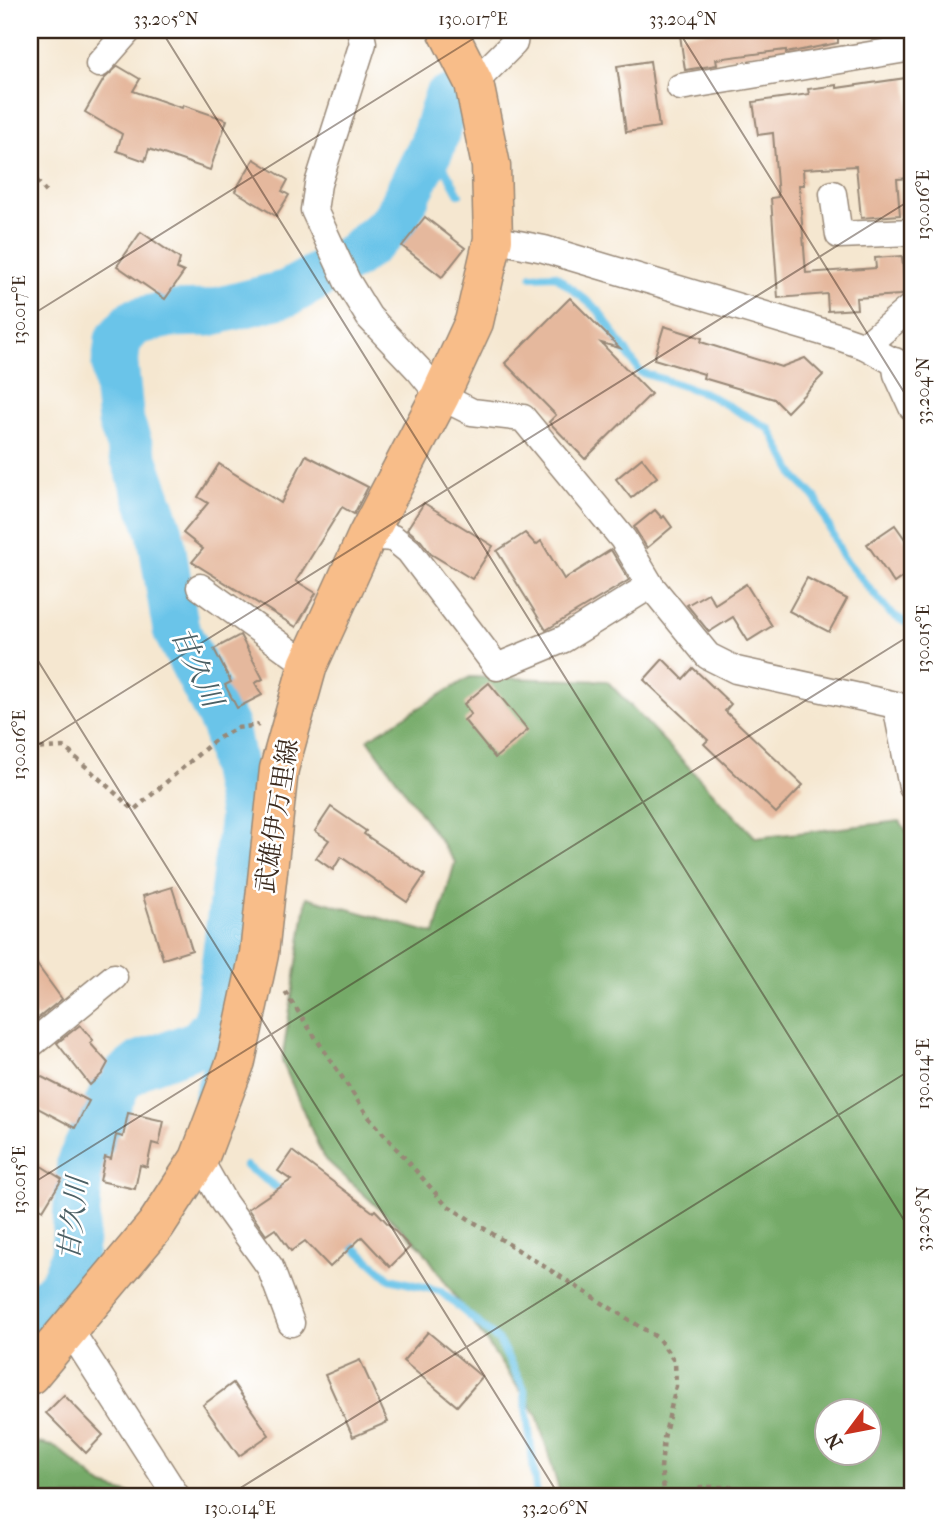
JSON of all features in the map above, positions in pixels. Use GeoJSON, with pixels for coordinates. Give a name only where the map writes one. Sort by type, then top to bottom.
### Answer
{"type":"FeatureCollection","features":[{"type":"Feature","properties":{"kind":"main road","name":"武雄伊万里線"},"geometry":{"type":"LineString","coordinates":[[30,1376],[156,1226],[199,1159],[236,1061],[259,954],[279,769],[308,665],[367,536],[440,396],[474,322],[493,239],[491,166],[474,83],[447,30]]}},
{"type":"Feature","properties":{"kind":"street"},"geometry":{"type":"LineString","coordinates":[[99,64],[129,30]]}},
{"type":"Feature","properties":{"kind":"street"},"geometry":{"type":"LineString","coordinates":[[360,30],[363,43],[318,184],[314,210],[347,281],[369,317],[440,396],[472,412],[523,418],[623,539],[651,586],[708,656],[736,670],[896,705],[912,787]]}},
{"type":"Feature","properties":{"kind":"street"},"geometry":{"type":"LineString","coordinates":[[474,83],[514,43],[516,30]]}},
{"type":"Feature","properties":{"kind":"street"},"geometry":{"type":"LineString","coordinates":[[680,87],[912,48]]}},
{"type":"Feature","properties":{"kind":"street"},"geometry":{"type":"LineString","coordinates":[[833,194],[839,235],[912,232]]}},
{"type":"Feature","properties":{"kind":"street"},"geometry":{"type":"LineString","coordinates":[[493,239],[544,249],[865,346],[904,366],[897,374],[912,407]]}},
{"type":"Feature","properties":{"kind":"street"},"geometry":{"type":"LineString","coordinates":[[865,346],[912,306]]}},
{"type":"Feature","properties":{"kind":"street"},"geometry":{"type":"LineString","coordinates":[[367,536],[393,538],[409,551],[497,667],[564,639],[643,590]]}},
{"type":"Feature","properties":{"kind":"street"},"geometry":{"type":"LineString","coordinates":[[200,587],[308,665]]}},
{"type":"Feature","properties":{"kind":"street"},"geometry":{"type":"LineString","coordinates":[[30,1045],[114,977]]}},
{"type":"Feature","properties":{"kind":"street"},"geometry":{"type":"LineString","coordinates":[[199,1159],[223,1203],[270,1267],[291,1323]]}},
{"type":"Feature","properties":{"kind":"street"},"geometry":{"type":"LineString","coordinates":[[70,1330],[177,1497]]}},
{"type":"Feature","properties":{"kind":"path"},"geometry":{"type":"LineString","coordinates":[[30,173],[49,195]]}},
{"type":"Feature","properties":{"kind":"path"},"geometry":{"type":"LineString","coordinates":[[30,749],[64,747],[134,810],[215,740],[237,728]]}},
{"type":"Feature","properties":{"kind":"path"},"geometry":{"type":"LineString","coordinates":[[259,954],[368,1116],[445,1204],[659,1338],[675,1363],[676,1386],[664,1438],[661,1468],[665,1497]]}},
{"type":"Feature","properties":{"kind":"path"},"geometry":{"type":"LineString","coordinates":[[693,1497],[701,1487],[736,1487],[751,1497]]}},
{"type":"Feature","properties":{"kind":"green space"},"geometry":{"type":"Polygon","coordinates":[[[470,677],[607,681],[756,838],[900,821],[912,840],[912,1497],[561,1497],[537,1415],[421,1247],[323,1157],[282,1061],[307,897],[435,934],[455,862],[368,739],[470,677]]]}},
{"type":"Feature","properties":{"kind":"green space"},"geometry":{"type":"Polygon","coordinates":[[[30,1443],[56,1447],[103,1486],[141,1497],[30,1497],[30,1443]]]}},
{"type":"Feature","properties":{"kind":"building"},"geometry":{"type":"Polygon","coordinates":[[[723,30],[838,30],[838,43],[786,53],[786,50],[716,59],[717,65],[685,70],[680,35],[723,30]]]}},
{"type":"Feature","properties":{"kind":"building"},"geometry":{"type":"Polygon","coordinates":[[[650,61],[659,127],[626,132],[617,66],[650,61]]]}},
{"type":"Feature","properties":{"kind":"building"},"geometry":{"type":"Polygon","coordinates":[[[118,66],[140,79],[133,91],[227,120],[210,170],[149,149],[145,161],[117,151],[122,134],[85,112],[104,79],[118,66]]]}},
{"type":"Feature","properties":{"kind":"building"},"geometry":{"type":"Polygon","coordinates":[[[906,78],[912,120],[912,178],[897,179],[900,215],[861,218],[856,166],[803,169],[804,185],[799,185],[806,273],[876,268],[875,258],[902,256],[905,292],[900,295],[856,298],[857,309],[828,311],[827,294],[778,298],[771,198],[778,197],[773,133],[758,135],[753,102],[809,94],[808,89],[837,85],[837,88],[906,78]]]}},
{"type":"Feature","properties":{"kind":"building"},"geometry":{"type":"Polygon","coordinates":[[[254,159],[288,180],[282,191],[289,195],[276,216],[235,191],[254,159]]]}},
{"type":"Feature","properties":{"kind":"building"},"geometry":{"type":"Polygon","coordinates":[[[425,217],[465,248],[442,277],[402,246],[425,217]]]}},
{"type":"Feature","properties":{"kind":"building"},"geometry":{"type":"Polygon","coordinates":[[[141,232],[180,259],[177,269],[184,272],[165,299],[117,266],[141,232]]]}},
{"type":"Feature","properties":{"kind":"building"},"geometry":{"type":"Polygon","coordinates":[[[570,298],[620,348],[601,343],[651,394],[585,459],[549,422],[556,415],[505,363],[570,298]]]}},
{"type":"Feature","properties":{"kind":"building"},"geometry":{"type":"Polygon","coordinates":[[[664,326],[702,338],[701,342],[781,367],[805,358],[823,375],[787,412],[774,399],[703,378],[704,374],[654,359],[664,326]]]}},
{"type":"Feature","properties":{"kind":"building"},"geometry":{"type":"Polygon","coordinates":[[[306,455],[368,487],[354,514],[342,507],[296,581],[316,593],[296,627],[192,562],[203,549],[183,533],[208,503],[198,497],[219,464],[281,503],[306,455]]]}},
{"type":"Feature","properties":{"kind":"building"},"geometry":{"type":"Polygon","coordinates":[[[642,458],[657,477],[631,498],[616,479],[642,458]]]}},
{"type":"Feature","properties":{"kind":"building"},"geometry":{"type":"Polygon","coordinates":[[[424,503],[493,546],[472,579],[431,554],[407,529],[424,503]]]}},
{"type":"Feature","properties":{"kind":"building"},"geometry":{"type":"Polygon","coordinates":[[[655,510],[662,518],[664,516],[672,527],[647,548],[634,527],[655,510]]]}},
{"type":"Feature","properties":{"kind":"building"},"geometry":{"type":"Polygon","coordinates":[[[895,525],[912,549],[912,570],[894,583],[867,544],[895,525]]]}},
{"type":"Feature","properties":{"kind":"building"},"geometry":{"type":"Polygon","coordinates":[[[525,533],[536,545],[541,541],[564,579],[611,550],[629,580],[546,630],[497,551],[525,533]]]}},
{"type":"Feature","properties":{"kind":"building"},"geometry":{"type":"Polygon","coordinates":[[[807,578],[847,599],[829,632],[789,611],[807,578]]]}},
{"type":"Feature","properties":{"kind":"building"},"geometry":{"type":"Polygon","coordinates":[[[746,584],[772,626],[748,641],[733,617],[709,632],[687,605],[708,593],[715,604],[746,584]]]}},
{"type":"Feature","properties":{"kind":"building"},"geometry":{"type":"Polygon","coordinates":[[[240,635],[263,679],[255,683],[262,695],[237,708],[225,685],[231,682],[214,649],[240,635]]]}},
{"type":"Feature","properties":{"kind":"building"},"geometry":{"type":"Polygon","coordinates":[[[663,659],[683,679],[693,668],[731,704],[725,711],[803,785],[776,813],[704,744],[708,740],[644,680],[663,659]]]}},
{"type":"Feature","properties":{"kind":"building"},"geometry":{"type":"Polygon","coordinates":[[[489,683],[528,730],[495,758],[464,720],[471,714],[464,704],[489,683]]]}},
{"type":"Feature","properties":{"kind":"building"},"geometry":{"type":"Polygon","coordinates":[[[331,807],[366,831],[364,834],[425,875],[407,902],[341,857],[333,870],[316,858],[329,840],[315,831],[331,807]]]}},
{"type":"Feature","properties":{"kind":"building"},"geometry":{"type":"Polygon","coordinates":[[[172,887],[192,950],[163,959],[143,896],[172,887]]]}},
{"type":"Feature","properties":{"kind":"building"},"geometry":{"type":"Polygon","coordinates":[[[30,955],[62,999],[37,1019],[30,1009],[30,955]]]}},
{"type":"Feature","properties":{"kind":"building"},"geometry":{"type":"Polygon","coordinates":[[[80,1025],[93,1040],[90,1043],[108,1063],[102,1074],[90,1085],[57,1043],[80,1025]]]}},
{"type":"Feature","properties":{"kind":"building"},"geometry":{"type":"Polygon","coordinates":[[[30,1071],[89,1101],[75,1128],[30,1104],[30,1071]]]}},
{"type":"Feature","properties":{"kind":"building"},"geometry":{"type":"Polygon","coordinates":[[[128,1113],[164,1121],[159,1145],[152,1143],[147,1167],[140,1165],[135,1189],[100,1181],[105,1157],[111,1159],[116,1135],[123,1137],[128,1113]]]}},
{"type":"Feature","properties":{"kind":"building"},"geometry":{"type":"Polygon","coordinates":[[[292,1151],[373,1212],[375,1210],[410,1247],[390,1267],[362,1237],[330,1267],[305,1241],[291,1251],[275,1229],[266,1235],[248,1209],[291,1180],[278,1171],[292,1151]]]}},
{"type":"Feature","properties":{"kind":"building"},"geometry":{"type":"Polygon","coordinates":[[[30,1159],[62,1179],[43,1210],[30,1202],[30,1159]]]}},
{"type":"Feature","properties":{"kind":"building"},"geometry":{"type":"Polygon","coordinates":[[[428,1332],[482,1377],[457,1406],[403,1361],[428,1332]]]}},
{"type":"Feature","properties":{"kind":"building"},"geometry":{"type":"Polygon","coordinates":[[[360,1360],[388,1422],[353,1437],[325,1375],[360,1360]]]}},
{"type":"Feature","properties":{"kind":"building"},"geometry":{"type":"Polygon","coordinates":[[[233,1383],[269,1435],[239,1456],[203,1405],[233,1383]]]}},
{"type":"Feature","properties":{"kind":"building"},"geometry":{"type":"Polygon","coordinates":[[[64,1395],[103,1435],[86,1453],[46,1413],[64,1395]]]}},
{"type":"Feature","properties":{"kind":"waterway","name":"甘久川"},"geometry":{"type":"LineString","coordinates":[[30,1313],[62,1287],[74,1254],[80,1162],[119,1081],[141,1064],[200,1043],[217,1022],[243,816],[225,726],[176,630],[160,532],[121,422],[115,365],[118,340],[134,322],[170,314],[209,313],[288,293],[354,256],[393,223],[432,146],[446,100]]}},
{"type":"Feature","properties":{"kind":"waterway"},"geometry":{"type":"LineString","coordinates":[[432,146],[459,194]]}},
{"type":"Feature","properties":{"kind":"waterway"},"geometry":{"type":"LineString","coordinates":[[532,276],[555,275],[598,310],[640,372],[705,393],[770,429],[796,478],[815,497],[843,557],[891,614],[912,626]]}},
{"type":"Feature","properties":{"kind":"waterway"},"geometry":{"type":"LineString","coordinates":[[197,1097],[217,1022]]}},
{"type":"Feature","properties":{"kind":"waterway"},"geometry":{"type":"LineString","coordinates":[[246,1166],[286,1194]]}},
{"type":"Feature","properties":{"kind":"waterway"},"geometry":{"type":"LineString","coordinates":[[346,1240],[390,1279],[440,1291],[499,1341],[524,1389],[537,1497]]}}]}
